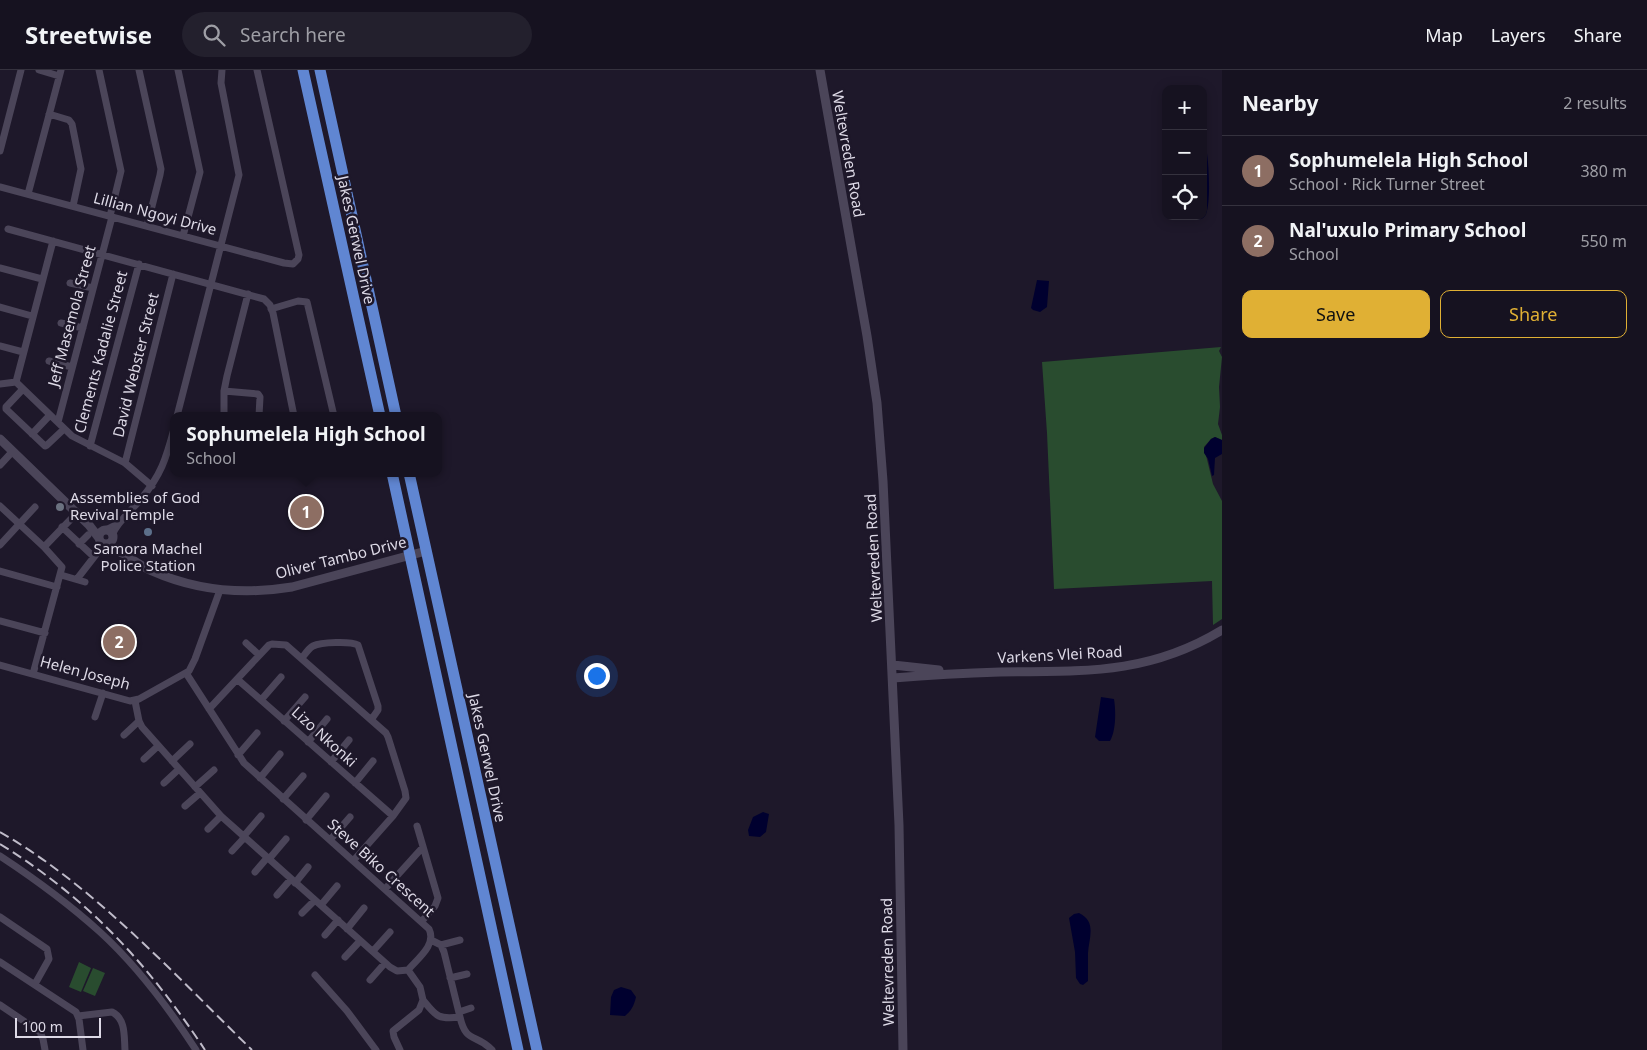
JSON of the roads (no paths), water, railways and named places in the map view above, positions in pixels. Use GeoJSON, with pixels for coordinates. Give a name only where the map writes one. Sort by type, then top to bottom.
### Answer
{"type":"FeatureCollection","features":[{"type":"Feature","properties":{"kind":"highway","name":"Jakes Gerwel Drive"},"geometry":{"type":"LineString","coordinates":[[303,70],[379,412]]}},
{"type":"Feature","properties":{"kind":"highway","name":"Jakes Gerwel Drive"},"geometry":{"type":"LineString","coordinates":[[320,70],[395,412]]}},
{"type":"Feature","properties":{"kind":"highway","name":"Jakes Gerwel Drive"},"geometry":{"type":"LineString","coordinates":[[393,477],[518,1050]]}},
{"type":"Feature","properties":{"kind":"highway","name":"Jakes Gerwel Drive"},"geometry":{"type":"LineString","coordinates":[[410,477],[536,1050]]}},
{"type":"Feature","properties":{"kind":"street"},"geometry":{"type":"LineString","coordinates":[[0,151],[21,70]]}},
{"type":"Feature","properties":{"kind":"street"},"geometry":{"type":"LineString","coordinates":[[28,194],[60,73],[39,70]]}},
{"type":"Feature","properties":{"kind":"street","name":"Jeff Masemola Street"},"geometry":{"type":"LineString","coordinates":[[58,422],[102,254],[121,172],[99,70]]}},
{"type":"Feature","properties":{"kind":"street"},"geometry":{"type":"LineString","coordinates":[[139,70],[161,169],[147,226]]}},
{"type":"Feature","properties":{"kind":"street"},"geometry":{"type":"LineString","coordinates":[[178,70],[200,172],[183,236]]}},
{"type":"Feature","properties":{"kind":"street"},"geometry":{"type":"LineString","coordinates":[[222,70],[221,83],[239,175],[221,246],[293,264],[299,255],[257,70]]}},
{"type":"Feature","properties":{"kind":"street","name":"Weltevreden Road"},"geometry":{"type":"LineString","coordinates":[[820,70],[877,403],[893,665],[899,834],[903,1050]]}},
{"type":"Feature","properties":{"kind":"street"},"geometry":{"type":"LineString","coordinates":[[49,114],[69,120],[72,124],[82,169],[73,206]]}},
{"type":"Feature","properties":{"kind":"street","name":"Lillian Ngoyi Drive"},"geometry":{"type":"LineString","coordinates":[[0,187],[221,246],[178,412]]}},
{"type":"Feature","properties":{"kind":"street"},"geometry":{"type":"LineString","coordinates":[[8,229],[248,294],[267,301],[272,309],[293,412]]}},
{"type":"Feature","properties":{"kind":"street"},"geometry":{"type":"LineString","coordinates":[[16,382],[53,241]]}},
{"type":"Feature","properties":{"kind":"street","name":"Clements Kadalie Street"},"geometry":{"type":"LineString","coordinates":[[90,446],[139,264]]}},
{"type":"Feature","properties":{"kind":"street"},"geometry":{"type":"LineString","coordinates":[[0,268],[42,278]]}},
{"type":"Feature","properties":{"kind":"street","name":"David Webster Street"},"geometry":{"type":"LineString","coordinates":[[125,463],[173,274]]}},
{"type":"Feature","properties":{"kind":"street"},"geometry":{"type":"LineString","coordinates":[[70,283],[93,288]]}},
{"type":"Feature","properties":{"kind":"street"},"geometry":{"type":"LineString","coordinates":[[224,412],[226,376],[248,294]]}},
{"type":"Feature","properties":{"kind":"street"},"geometry":{"type":"LineString","coordinates":[[272,309],[298,301],[307,302],[333,412]]}},
{"type":"Feature","properties":{"kind":"street"},"geometry":{"type":"LineString","coordinates":[[0,307],[32,316]]}},
{"type":"Feature","properties":{"kind":"street"},"geometry":{"type":"LineString","coordinates":[[61,323],[83,328]]}},
{"type":"Feature","properties":{"kind":"street"},"geometry":{"type":"LineString","coordinates":[[0,346],[23,352]]}},
{"type":"Feature","properties":{"kind":"street"},"geometry":{"type":"LineString","coordinates":[[49,361],[72,367]]}},
{"type":"Feature","properties":{"kind":"street"},"geometry":{"type":"LineString","coordinates":[[16,382],[72,436],[125,463],[152,486]]}},
{"type":"Feature","properties":{"kind":"street"},"geometry":{"type":"LineString","coordinates":[[0,384],[16,382]]}},
{"type":"Feature","properties":{"kind":"street"},"geometry":{"type":"LineString","coordinates":[[23,389],[5,408],[46,446],[64,429]]}},
{"type":"Feature","properties":{"kind":"street"},"geometry":{"type":"LineString","coordinates":[[224,391],[258,394],[260,397],[259,412]]}},
{"type":"Feature","properties":{"kind":"street"},"geometry":{"type":"LineString","coordinates":[[32,434],[50,415]]}},
{"type":"Feature","properties":{"kind":"street"},"geometry":{"type":"LineString","coordinates":[[0,439],[89,525],[106,538]]}},
{"type":"Feature","properties":{"kind":"street"},"geometry":{"type":"LineString","coordinates":[[0,465],[13,451]]}},
{"type":"Feature","properties":{"kind":"street"},"geometry":{"type":"LineString","coordinates":[[77,579],[106,538],[152,486],[170,455]]}},
{"type":"Feature","properties":{"kind":"street"},"geometry":{"type":"LineString","coordinates":[[0,506],[61,565],[61,574],[33,674]]}},
{"type":"Feature","properties":{"kind":"street"},"geometry":{"type":"LineString","coordinates":[[0,545],[36,507]]}},
{"type":"Feature","properties":{"kind":"street"},"geometry":{"type":"LineString","coordinates":[[44,547],[71,519]]}},
{"type":"Feature","properties":{"kind":"street"},"geometry":{"type":"LineString","coordinates":[[62,527],[94,557]]}},
{"type":"Feature","properties":{"kind":"street"},"geometry":{"type":"LineString","coordinates":[[80,544],[88,535]]}},
{"type":"Feature","properties":{"kind":"street","name":"Oliver Tambo Drive"},"geometry":{"type":"LineString","coordinates":[[106,538],[120,552],[151,570],[172,579],[220,590],[257,591],[292,587],[426,551]]}},
{"type":"Feature","properties":{"kind":"street"},"geometry":{"type":"LineString","coordinates":[[0,572],[57,587]]}},
{"type":"Feature","properties":{"kind":"street"},"geometry":{"type":"LineString","coordinates":[[61,574],[85,582]]}},
{"type":"Feature","properties":{"kind":"street"},"geometry":{"type":"LineString","coordinates":[[186,673],[195,659],[220,590]]}},
{"type":"Feature","properties":{"kind":"street"},"geometry":{"type":"LineString","coordinates":[[0,621],[45,633]]}},
{"type":"Feature","properties":{"kind":"street","name":"Varkens Vlei Road"},"geometry":{"type":"LineString","coordinates":[[893,678],[952,673],[1069,671],[1123,667],[1171,655],[1191,647],[1222,630]]}},
{"type":"Feature","properties":{"kind":"street"},"geometry":{"type":"LineString","coordinates":[[302,658],[313,646],[319,644],[350,642],[358,644],[378,706],[378,710],[371,720]]}},
{"type":"Feature","properties":{"kind":"street"},"geometry":{"type":"LineString","coordinates":[[246,643],[259,655]]}},
{"type":"Feature","properties":{"kind":"street"},"geometry":{"type":"LineString","coordinates":[[209,709],[268,645],[284,644],[387,735],[405,791],[405,801],[354,862]]}},
{"type":"Feature","properties":{"kind":"street","name":"Helen Joseph"},"geometry":{"type":"LineString","coordinates":[[0,665],[135,701],[144,698],[186,673]]}},
{"type":"Feature","properties":{"kind":"street","name":"Varkens Vlei Road"},"geometry":{"type":"LineString","coordinates":[[893,665],[952,673]]}},
{"type":"Feature","properties":{"kind":"street","name":"Steve Biko Crescent"},"geometry":{"type":"LineString","coordinates":[[186,673],[244,764],[429,929],[431,940],[427,948],[408,970]]}},
{"type":"Feature","properties":{"kind":"street"},"geometry":{"type":"LineString","coordinates":[[894,700],[900,686],[921,676]]}},
{"type":"Feature","properties":{"kind":"street"},"geometry":{"type":"LineString","coordinates":[[261,700],[281,677]]}},
{"type":"Feature","properties":{"kind":"street","name":"Lizo Nkonki"},"geometry":{"type":"LineString","coordinates":[[237,679],[393,816]]}},
{"type":"Feature","properties":{"kind":"street"},"geometry":{"type":"LineString","coordinates":[[95,717],[103,693]]}},
{"type":"Feature","properties":{"kind":"street"},"geometry":{"type":"LineString","coordinates":[[284,721],[305,697]]}},
{"type":"Feature","properties":{"kind":"street"},"geometry":{"type":"LineString","coordinates":[[135,701],[139,722],[221,816],[385,963],[397,971],[408,970],[420,987],[423,1000],[435,1015],[441,1018],[457,1016],[471,1008]]}},
{"type":"Feature","properties":{"kind":"street"},"geometry":{"type":"LineString","coordinates":[[308,742],[327,719]]}},
{"type":"Feature","properties":{"kind":"street"},"geometry":{"type":"LineString","coordinates":[[124,735],[139,722]]}},
{"type":"Feature","properties":{"kind":"street"},"geometry":{"type":"LineString","coordinates":[[238,755],[257,733]]}},
{"type":"Feature","properties":{"kind":"street"},"geometry":{"type":"LineString","coordinates":[[331,762],[349,740]]}},
{"type":"Feature","properties":{"kind":"street"},"geometry":{"type":"LineString","coordinates":[[172,761],[190,744]]}},
{"type":"Feature","properties":{"kind":"street"},"geometry":{"type":"LineString","coordinates":[[144,759],[158,746]]}},
{"type":"Feature","properties":{"kind":"street"},"geometry":{"type":"LineString","coordinates":[[260,778],[280,754]]}},
{"type":"Feature","properties":{"kind":"street"},"geometry":{"type":"LineString","coordinates":[[355,783],[373,761]]}},
{"type":"Feature","properties":{"kind":"street"},"geometry":{"type":"LineString","coordinates":[[164,782],[179,769]]}},
{"type":"Feature","properties":{"kind":"street"},"geometry":{"type":"LineString","coordinates":[[185,806],[214,770]]}},
{"type":"Feature","properties":{"kind":"street"},"geometry":{"type":"LineString","coordinates":[[283,799],[303,776]]}},
{"type":"Feature","properties":{"kind":"street"},"geometry":{"type":"LineString","coordinates":[[306,820],[326,796]]}},
{"type":"Feature","properties":{"kind":"street"},"geometry":{"type":"LineString","coordinates":[[208,830],[221,816]]}},
{"type":"Feature","properties":{"kind":"street"},"geometry":{"type":"LineString","coordinates":[[232,851],[260,816]]}},
{"type":"Feature","properties":{"kind":"street"},"geometry":{"type":"LineString","coordinates":[[330,840],[350,817]]}},
{"type":"Feature","properties":{"kind":"street"},"geometry":{"type":"LineString","coordinates":[[417,826],[438,898],[435,906],[422,921]]}},
{"type":"Feature","properties":{"kind":"street"},"geometry":{"type":"LineString","coordinates":[[255,872],[286,839]]}},
{"type":"Feature","properties":{"kind":"street"},"geometry":{"type":"LineString","coordinates":[[385,889],[423,848]]}},
{"type":"Feature","properties":{"kind":"street"},"geometry":{"type":"LineString","coordinates":[[0,856],[71,907],[101,934],[161,1001],[196,1050]]}},
{"type":"Feature","properties":{"kind":"street"},"geometry":{"type":"LineString","coordinates":[[277,895],[308,867]]}},
{"type":"Feature","properties":{"kind":"street"},"geometry":{"type":"LineString","coordinates":[[321,906],[337,886]]}},
{"type":"Feature","properties":{"kind":"street"},"geometry":{"type":"LineString","coordinates":[[302,913],[315,900]]}},
{"type":"Feature","properties":{"kind":"street"},"geometry":{"type":"LineString","coordinates":[[347,929],[364,908]]}},
{"type":"Feature","properties":{"kind":"street"},"geometry":{"type":"LineString","coordinates":[[0,917],[47,949],[49,959],[35,984]]}},
{"type":"Feature","properties":{"kind":"street"},"geometry":{"type":"LineString","coordinates":[[324,935],[338,920]]}},
{"type":"Feature","properties":{"kind":"street"},"geometry":{"type":"LineString","coordinates":[[372,951],[390,932]]}},
{"type":"Feature","properties":{"kind":"street"},"geometry":{"type":"LineString","coordinates":[[431,940],[441,945],[460,940]]}},
{"type":"Feature","properties":{"kind":"street"},"geometry":{"type":"LineString","coordinates":[[345,957],[360,941]]}},
{"type":"Feature","properties":{"kind":"street"},"geometry":{"type":"LineString","coordinates":[[441,945],[450,978],[457,1016],[468,1035],[492,1050]]}},
{"type":"Feature","properties":{"kind":"street"},"geometry":{"type":"LineString","coordinates":[[0,962],[73,1010],[78,1016],[83,1050]]}},
{"type":"Feature","properties":{"kind":"street"},"geometry":{"type":"LineString","coordinates":[[370,980],[385,963]]}},
{"type":"Feature","properties":{"kind":"street"},"geometry":{"type":"LineString","coordinates":[[450,978],[467,974]]}},
{"type":"Feature","properties":{"kind":"street"},"geometry":{"type":"LineString","coordinates":[[315,975],[347,1011],[376,1050]]}},
{"type":"Feature","properties":{"kind":"street"},"geometry":{"type":"LineString","coordinates":[[400,1050],[393,1031],[419,1010],[423,1000]]}},
{"type":"Feature","properties":{"kind":"street"},"geometry":{"type":"LineString","coordinates":[[0,1005],[40,1032],[45,1050]]}},
{"type":"Feature","properties":{"kind":"street"},"geometry":{"type":"LineString","coordinates":[[78,1016],[112,1012],[117,1014],[122,1022],[125,1050]]}},
{"type":"Feature","properties":{"kind":"railway"},"geometry":{"type":"LineString","coordinates":[[0,832],[35,854],[101,905],[163,962],[252,1050]]}},
{"type":"Feature","properties":{"kind":"railway"},"geometry":{"type":"LineString","coordinates":[[0,844],[62,887],[115,935],[161,989],[205,1050]]}},
{"type":"Feature","properties":{"kind":"place","name":"Assemblies of God Revival Temple"},"geometry":{"type":"Point","coordinates":[60,507]}},
{"type":"Feature","properties":{"kind":"place","name":"Sophumelela High School"},"geometry":{"type":"Point","coordinates":[306,512]}},
{"type":"Feature","properties":{"kind":"place","name":"Samora Machel Police Station"},"geometry":{"type":"Point","coordinates":[148,532]}},
{"type":"Feature","properties":{"kind":"place","name":"Nal'uxulo Primary School"},"geometry":{"type":"Point","coordinates":[119,642]}}]}
